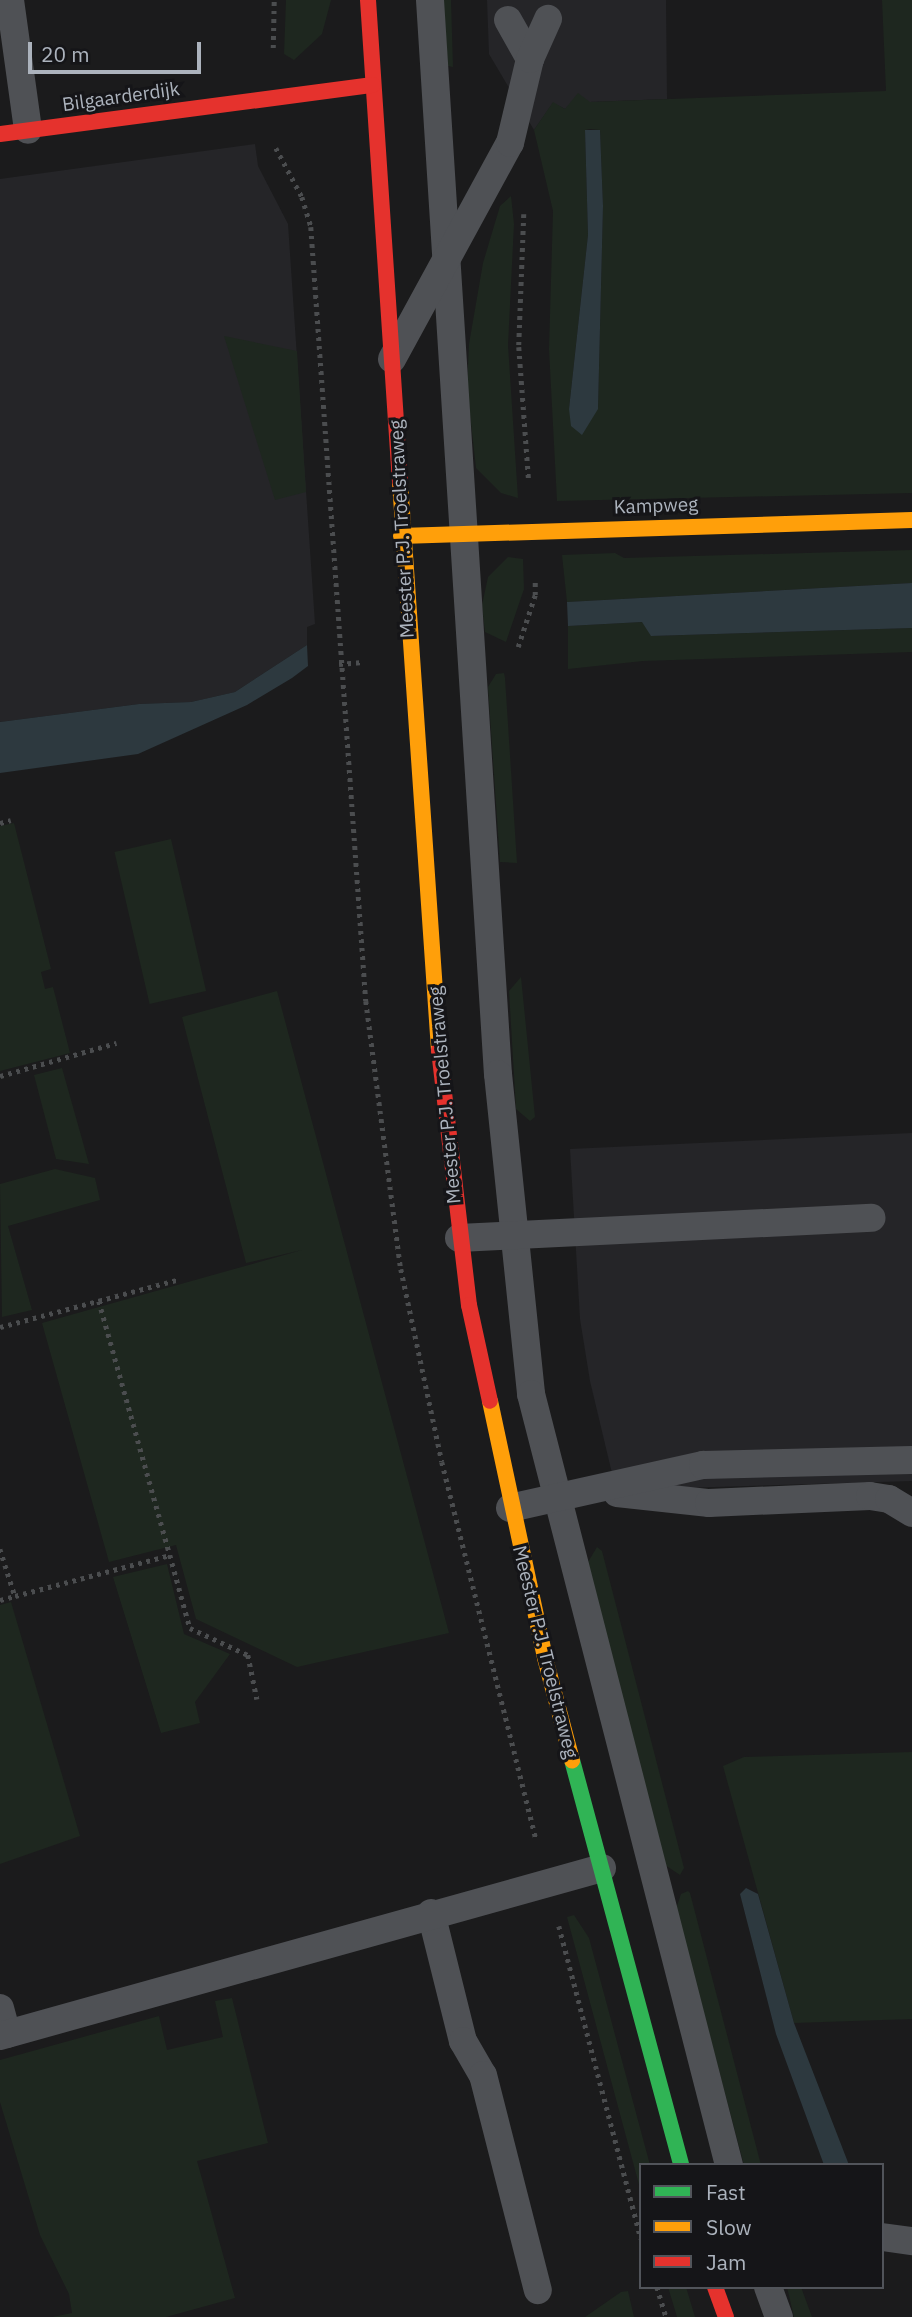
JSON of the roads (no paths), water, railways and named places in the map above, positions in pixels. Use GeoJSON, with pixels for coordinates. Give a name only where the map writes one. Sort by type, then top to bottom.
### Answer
{"type":"FeatureCollection","features":[{"type":"Feature","properties":{"kind":"main road","name":"Meester P.J. Troelstraweg"},"geometry":{"type":"LineString","coordinates":[[368,0],[401,536],[442,1098],[459,1238],[510,1508],[601,1868],[680,2163]]}},
{"type":"Feature","properties":{"kind":"main road","name":"Bilgaarderdijk"},"geometry":{"type":"LineString","coordinates":[[0,134],[373,85]]}},
{"type":"Feature","properties":{"kind":"main road","name":"Kampweg"},"geometry":{"type":"LineString","coordinates":[[401,536],[912,520]]}},
{"type":"Feature","properties":{"kind":"main road"},"geometry":{"type":"LineString","coordinates":[[716,2289],[726,2317]]}},
{"type":"Feature","properties":{"kind":"lane"},"geometry":{"type":"LineString","coordinates":[[10,0],[28,130]]}},
{"type":"Feature","properties":{"kind":"lane"},"geometry":{"type":"LineString","coordinates":[[430,0],[444,268],[512,1234],[531,1394],[728,2163]]}},
{"type":"Feature","properties":{"kind":"lane"},"geometry":{"type":"LineString","coordinates":[[392,359],[510,143],[530,59],[548,19]]}},
{"type":"Feature","properties":{"kind":"lane"},"geometry":{"type":"LineString","coordinates":[[508,20],[530,59]]}},
{"type":"Feature","properties":{"kind":"lane"},"geometry":{"type":"LineString","coordinates":[[459,1238],[872,1218]]}},
{"type":"Feature","properties":{"kind":"lane"},"geometry":{"type":"LineString","coordinates":[[510,1508],[557,1500],[703,1465],[912,1460]]}},
{"type":"Feature","properties":{"kind":"lane"},"geometry":{"type":"LineString","coordinates":[[596,1491],[709,1503],[870,1496],[889,1499],[912,1513]]}},
{"type":"Feature","properties":{"kind":"lane"},"geometry":{"type":"LineString","coordinates":[[2,2026],[601,1868]]}},
{"type":"Feature","properties":{"kind":"lane"},"geometry":{"type":"LineString","coordinates":[[431,1913],[463,2040],[483,2075],[538,2290]]}},
{"type":"Feature","properties":{"kind":"lane"},"geometry":{"type":"LineString","coordinates":[[884,2236],[912,2241]]}},
{"type":"Feature","properties":{"kind":"lane"},"geometry":{"type":"LineString","coordinates":[[769,2289],[779,2317]]}}]}
